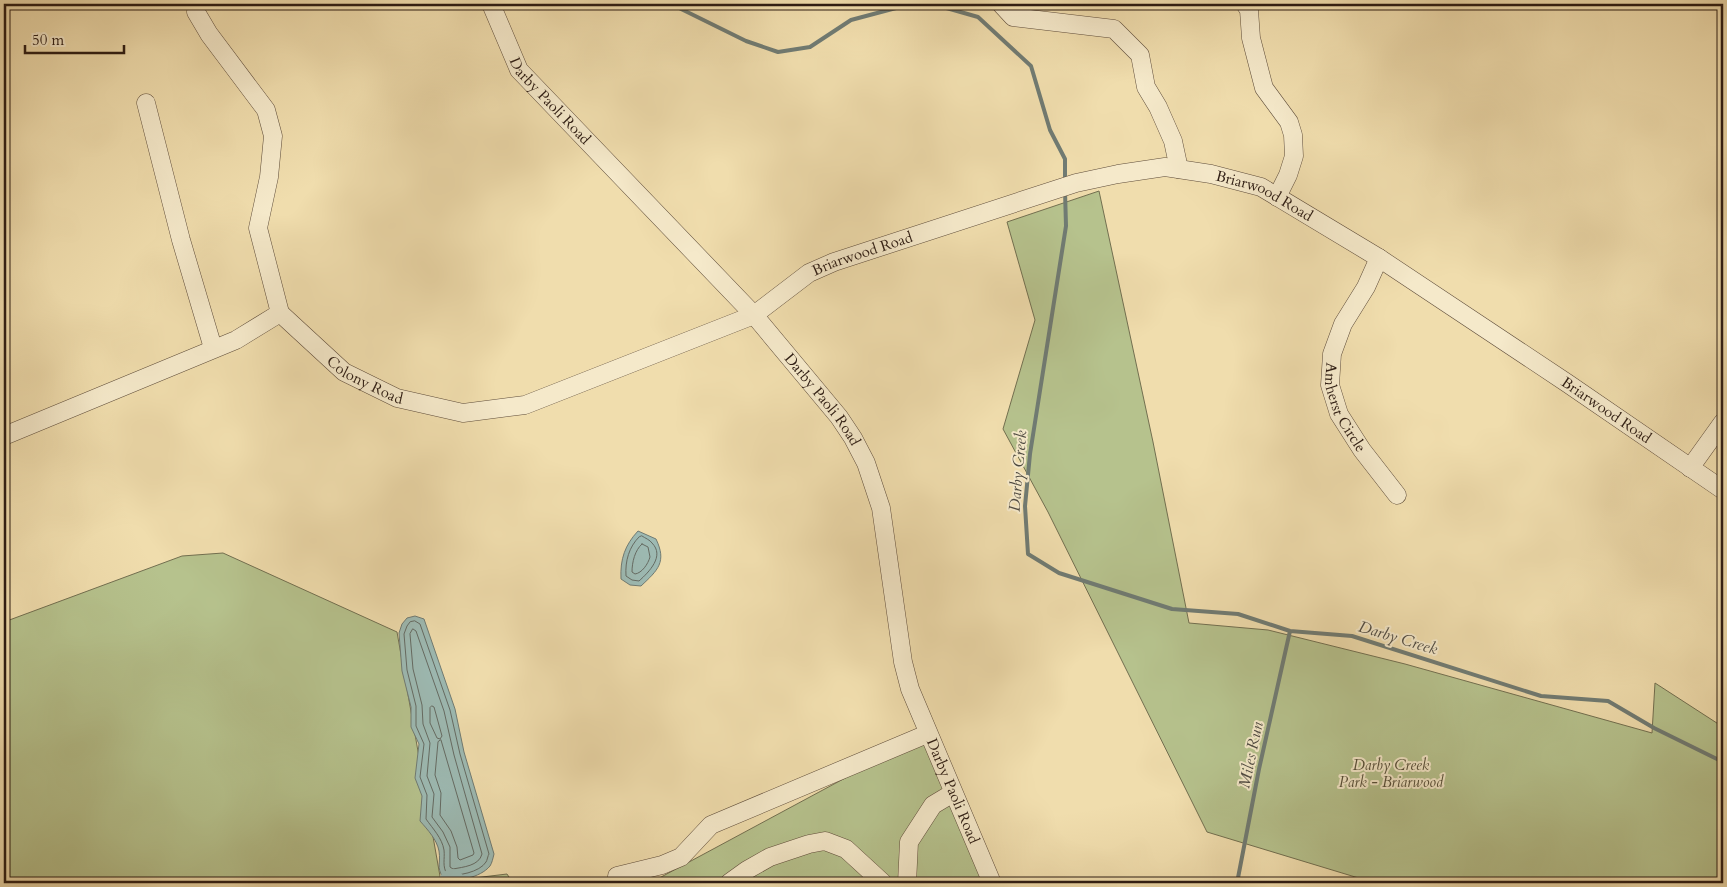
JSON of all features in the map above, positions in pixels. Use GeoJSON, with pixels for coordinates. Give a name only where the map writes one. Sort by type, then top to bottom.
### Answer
{"type":"FeatureCollection","features":[{"type":"Feature","properties":{"kind":"street","name":"Darby Paoli Road"},"geometry":{"type":"LineString","coordinates":[[491,4],[519,70],[754,315],[839,417],[866,463],[882,508],[903,662],[910,689],[927,734],[992,883]]}},
{"type":"Feature","properties":{"kind":"street"},"geometry":{"type":"LineString","coordinates":[[1001,4],[1014,16],[1114,29],[1140,55],[1146,87],[1158,107],[1172,141],[1179,169]]}},
{"type":"Feature","properties":{"kind":"street"},"geometry":{"type":"LineString","coordinates":[[1246,4],[1249,10],[1251,38],[1264,88],[1289,122],[1293,135],[1294,156],[1277,197]]}},
{"type":"Feature","properties":{"kind":"street"},"geometry":{"type":"LineString","coordinates":[[4,436],[236,340],[280,313],[258,228],[269,177],[273,136],[266,110],[209,34],[196,12]]}},
{"type":"Feature","properties":{"kind":"street"},"geometry":{"type":"LineString","coordinates":[[146,103],[181,240],[213,348]]}},
{"type":"Feature","properties":{"kind":"street","name":"Briarwood Road"},"geometry":{"type":"LineString","coordinates":[[754,315],[809,273],[834,262],[1076,183],[1165,167],[1211,174],[1261,187],[1379,258],[1723,490]]}},
{"type":"Feature","properties":{"kind":"street","name":"Amherst Circle"},"geometry":{"type":"LineString","coordinates":[[1379,258],[1366,287],[1343,324],[1332,354],[1330,385],[1338,414],[1362,450],[1397,495]]}},
{"type":"Feature","properties":{"kind":"street","name":"Colony Road"},"geometry":{"type":"LineString","coordinates":[[280,313],[344,372],[397,398],[463,413],[525,405],[754,315]]}},
{"type":"Feature","properties":{"kind":"street"},"geometry":{"type":"LineString","coordinates":[[1690,468],[1723,422]]}},
{"type":"Feature","properties":{"kind":"street"},"geometry":{"type":"LineString","coordinates":[[617,876],[662,865],[681,857],[710,825],[927,734]]}},
{"type":"Feature","properties":{"kind":"street"},"geometry":{"type":"LineString","coordinates":[[907,883],[909,842],[933,805],[953,793]]}},
{"type":"Feature","properties":{"kind":"street"},"geometry":{"type":"LineString","coordinates":[[729,883],[770,857],[809,844],[825,841],[846,849],[883,883]]}},
{"type":"Feature","properties":{"kind":"green space","name":"Darby Creek Park - Briarwood"},"geometry":{"type":"Polygon","coordinates":[[[1099,191],[1153,442],[1189,623],[1268,630],[1405,664],[1652,733],[1655,683],[1723,727],[1723,883],[1375,883],[1207,832],[1048,512],[1003,429],[1035,320],[1007,222],[1099,191]]]}},
{"type":"Feature","properties":{"kind":"green space"},"geometry":{"type":"Polygon","coordinates":[[[223,553],[397,632],[441,882],[507,874],[513,883],[4,883],[4,622],[182,556],[223,553]]]}},
{"type":"Feature","properties":{"kind":"green space"},"geometry":{"type":"Polygon","coordinates":[[[927,734],[992,883],[650,883],[927,734]]]}},
{"type":"Feature","properties":{"kind":"water"},"geometry":{"type":"Polygon","coordinates":[[[638,531],[656,539],[661,554],[661,560],[656,570],[641,586],[630,585],[621,579],[621,565],[624,553],[638,531]]]}},
{"type":"Feature","properties":{"kind":"water"},"geometry":{"type":"Polygon","coordinates":[[[415,616],[424,619],[455,709],[464,752],[494,854],[491,865],[486,870],[468,878],[443,878],[439,868],[438,847],[432,835],[420,821],[422,796],[415,778],[419,744],[411,727],[411,707],[402,671],[399,633],[402,624],[407,618],[415,616]]]}},
{"type":"Feature","properties":{"kind":"waterway","name":"Darby Creek"},"geometry":{"type":"LineString","coordinates":[[671,4],[746,41],[778,52],[810,47],[851,20],[896,8],[943,7],[978,17],[1031,66],[1050,130],[1065,159],[1065,182]]}},
{"type":"Feature","properties":{"kind":"waterway","name":"Darby Creek"},"geometry":{"type":"LineString","coordinates":[[1065,191],[1066,226],[1030,454],[1025,506],[1028,554],[1059,573],[1172,609],[1238,614],[1290,631],[1352,636],[1541,696],[1608,701],[1654,728],[1723,762]]}},
{"type":"Feature","properties":{"kind":"waterway","name":"Miles Run"},"geometry":{"type":"LineString","coordinates":[[1237,883],[1259,769],[1290,631]]}}]}
